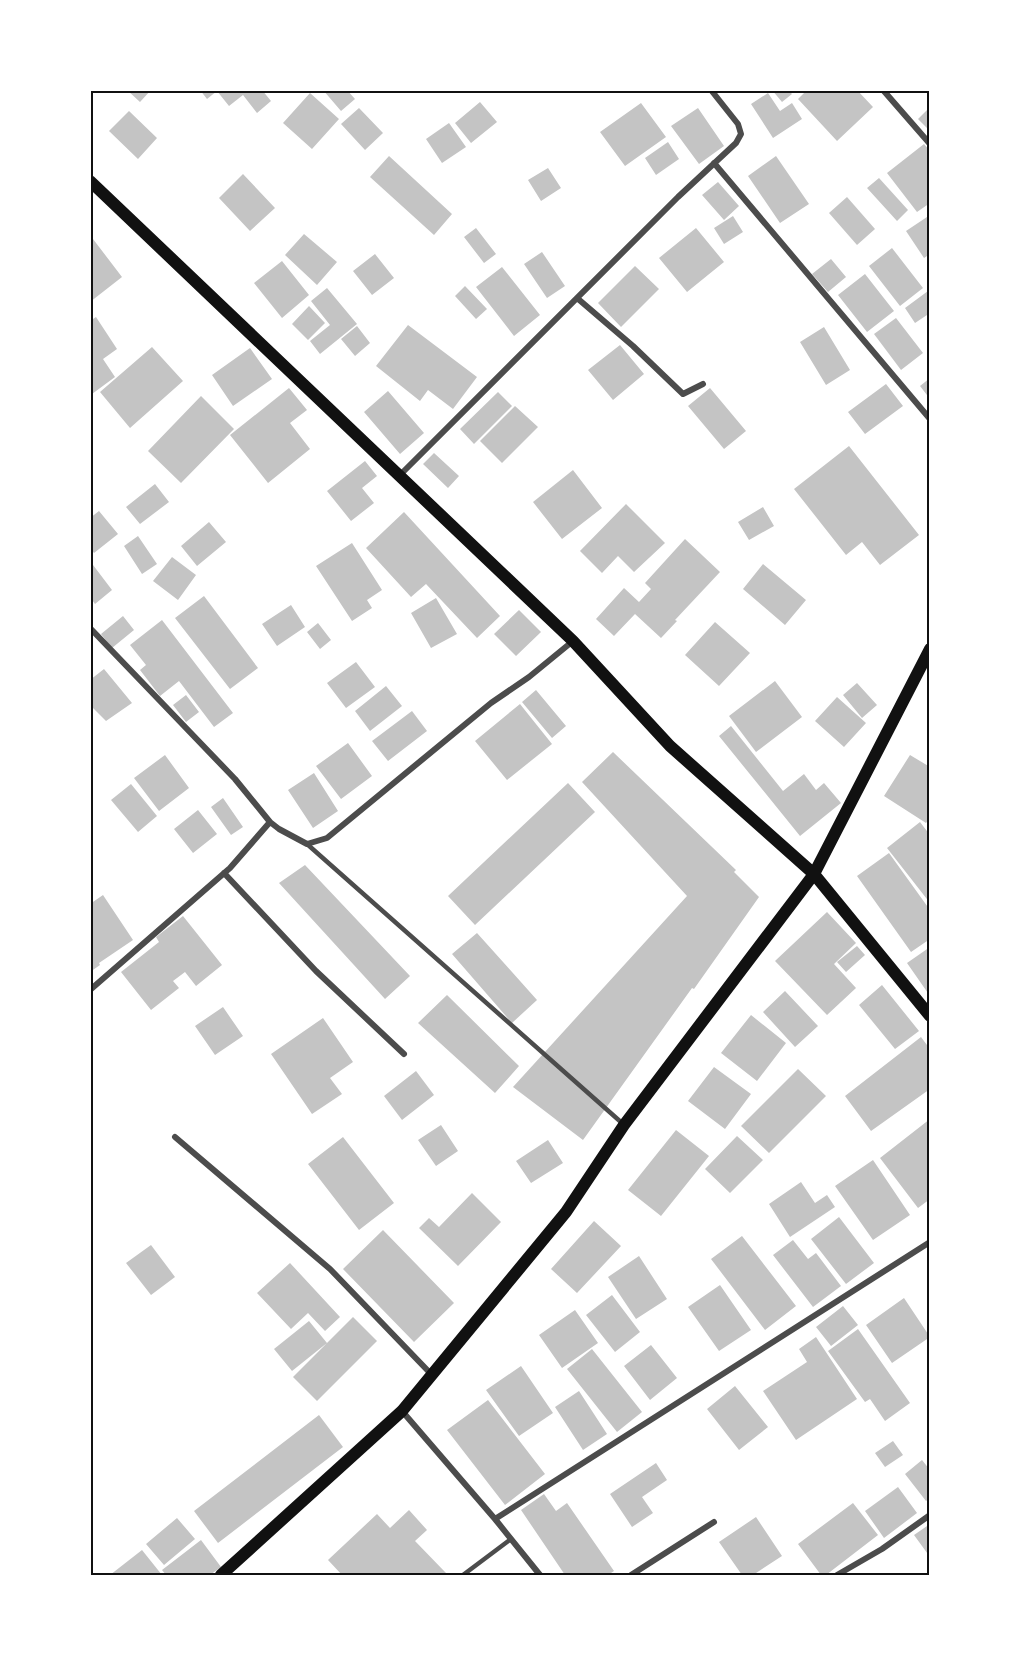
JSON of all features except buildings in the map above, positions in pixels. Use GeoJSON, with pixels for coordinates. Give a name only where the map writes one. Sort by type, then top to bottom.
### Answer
{"type":"FeatureCollection","features":[{"type":"Feature","properties":{"kind":"main road"},"geometry":{"type":"LineString","coordinates":[[90,181],[573,641],[670,746],[814,874],[930,1016]]}},
{"type":"Feature","properties":{"kind":"main road"},"geometry":{"type":"LineString","coordinates":[[221,1575],[402,1411],[566,1212],[624,1125],[814,874],[930,649]]}},
{"type":"Feature","properties":{"kind":"street"},"geometry":{"type":"LineString","coordinates":[[399,476],[736,143],[741,134],[738,124],[711,90]]}},
{"type":"Feature","properties":{"kind":"street"},"geometry":{"type":"LineString","coordinates":[[883,90],[930,144]]}},
{"type":"Feature","properties":{"kind":"street"},"geometry":{"type":"LineString","coordinates":[[714,163],[930,419]]}},
{"type":"Feature","properties":{"kind":"street"},"geometry":{"type":"LineString","coordinates":[[577,298],[633,346],[683,394],[703,384]]}},
{"type":"Feature","properties":{"kind":"street"},"geometry":{"type":"LineString","coordinates":[[90,628],[235,780],[270,822],[307,844],[327,838],[491,703],[529,677],[573,641]]}},
{"type":"Feature","properties":{"kind":"street"},"geometry":{"type":"LineString","coordinates":[[90,990],[224,873],[270,822]]}},
{"type":"Feature","properties":{"kind":"street"},"geometry":{"type":"LineString","coordinates":[[224,873],[316,971],[404,1054]]}},
{"type":"Feature","properties":{"kind":"street"},"geometry":{"type":"LineString","coordinates":[[175,1137],[330,1269],[432,1375]]}},
{"type":"Feature","properties":{"kind":"street"},"geometry":{"type":"LineString","coordinates":[[495,1519],[930,1242]]}},
{"type":"Feature","properties":{"kind":"street"},"geometry":{"type":"LineString","coordinates":[[402,1411],[540,1575]]}},
{"type":"Feature","properties":{"kind":"street"},"geometry":{"type":"LineString","coordinates":[[837,1575],[882,1550],[930,1515]]}},
{"type":"Feature","properties":{"kind":"street"},"geometry":{"type":"LineString","coordinates":[[631,1575],[714,1522]]}},
{"type":"Feature","properties":{"kind":"lane"},"geometry":{"type":"LineString","coordinates":[[307,844],[624,1125]]}},
{"type":"Feature","properties":{"kind":"lane"},"geometry":{"type":"LineString","coordinates":[[463,1575],[512,1539]]}}]}
